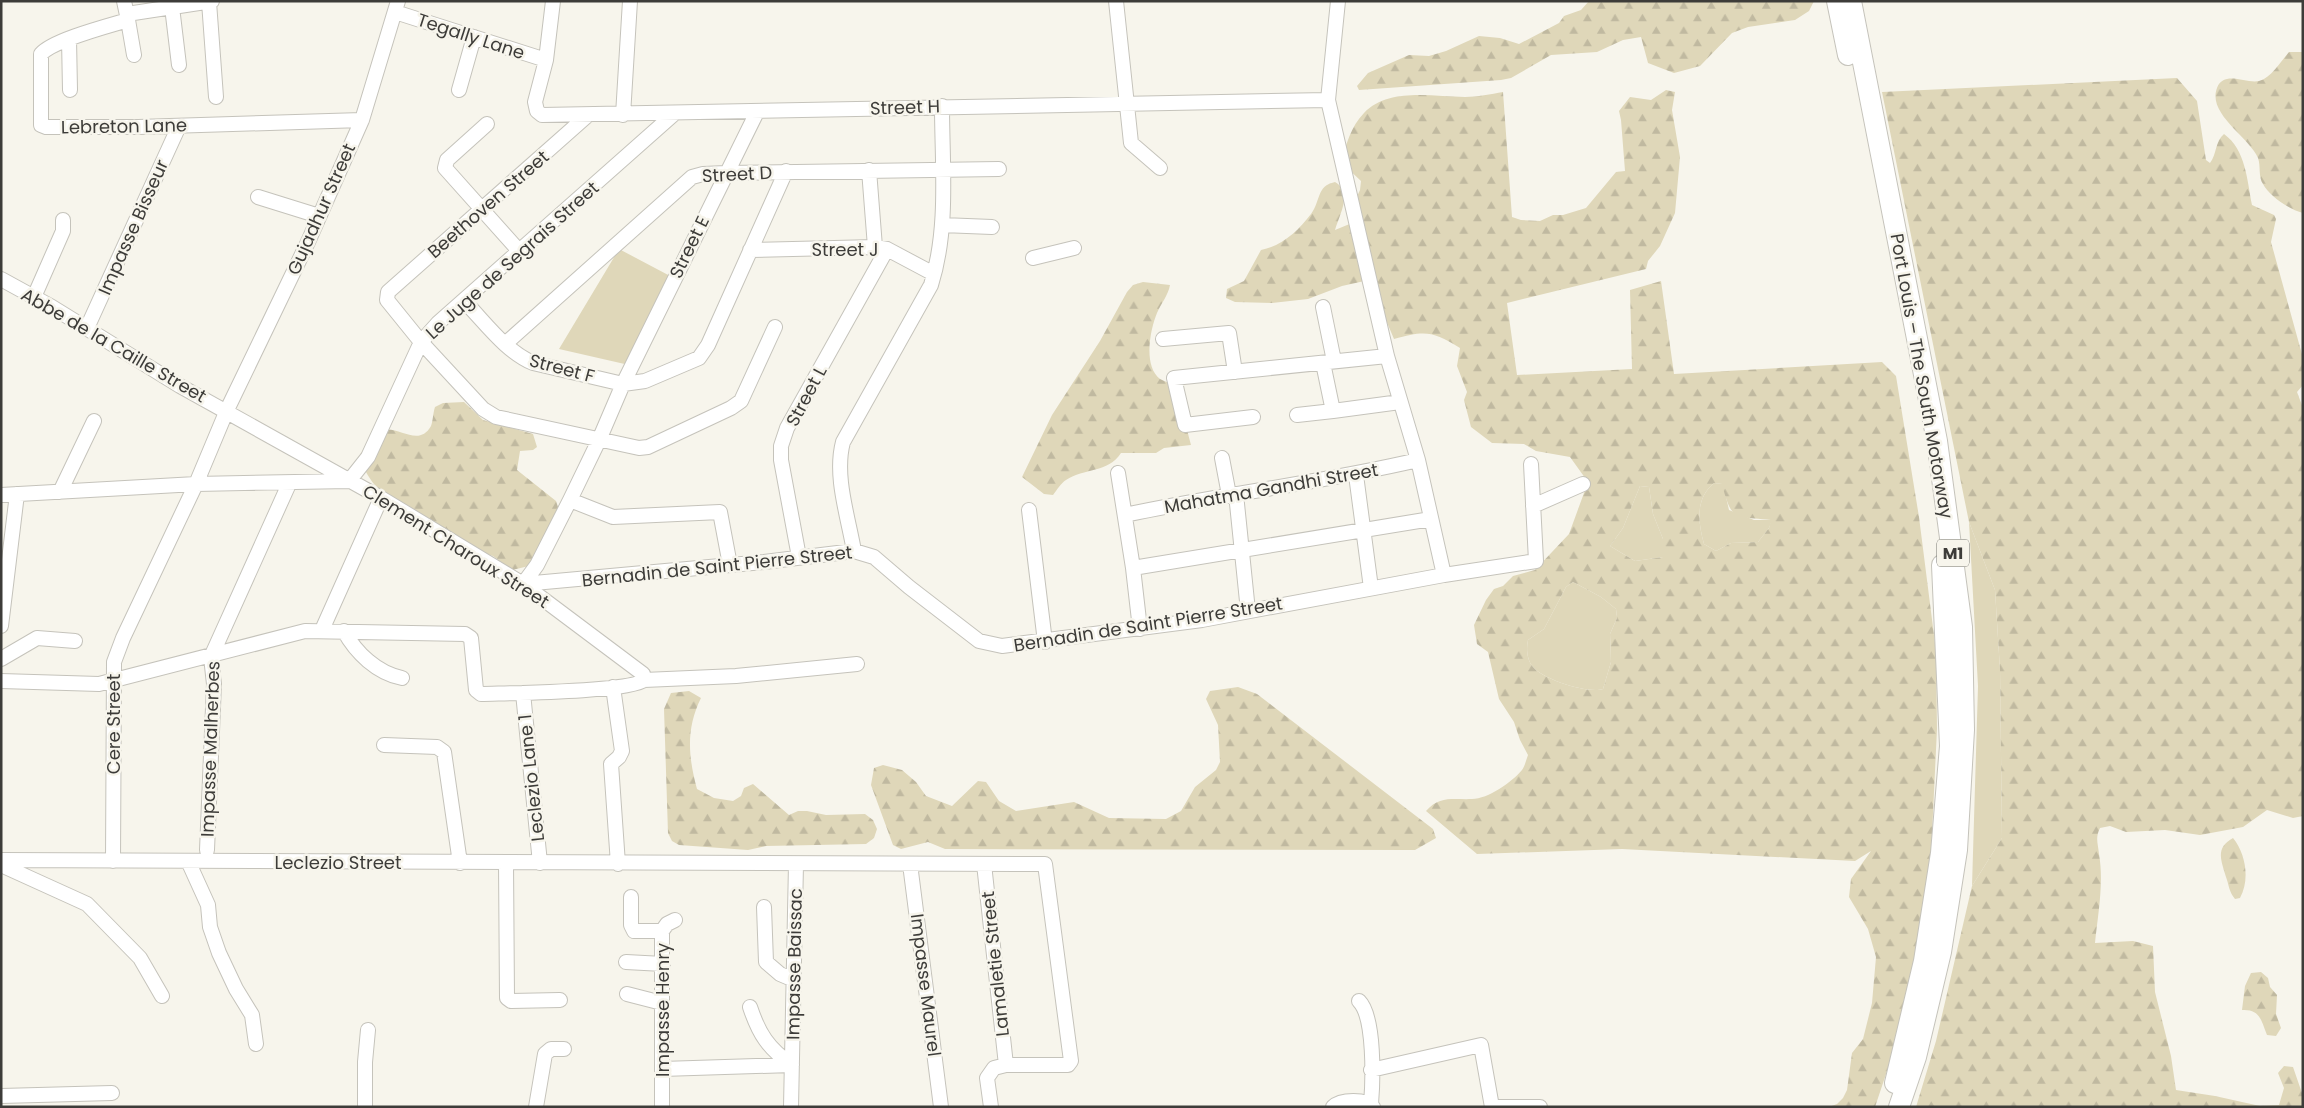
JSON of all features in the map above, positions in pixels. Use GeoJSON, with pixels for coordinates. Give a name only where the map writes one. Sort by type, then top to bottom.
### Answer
{"type":"FeatureCollection","features":[{"type":"Feature","properties":{"kind":"highway","name":"Port Louis – The South Motorway"},"geometry":{"type":"LineString","coordinates":[[1837,1],[1922,436],[1943,571],[1950,746],[1941,853],[1924,961],[1888,1107]]}},
{"type":"Feature","properties":{"kind":"highway","name":"Port Louis – The South Motorway"},"geometry":{"type":"LineString","coordinates":[[1851,1],[1937,441],[1962,627],[1964,730],[1957,850],[1941,952],[1916,1057],[1899,1107]]}},
{"type":"Feature","properties":{"kind":"street"},"geometry":{"type":"LineString","coordinates":[[211,1],[216,97]]}},
{"type":"Feature","properties":{"kind":"street","name":"Lebreton Lane"},"geometry":{"type":"LineString","coordinates":[[211,1],[126,11],[44,50],[41,54],[42,125],[46,127],[179,126],[362,120]]}},
{"type":"Feature","properties":{"kind":"street"},"geometry":{"type":"LineString","coordinates":[[546,60],[553,1]]}},
{"type":"Feature","properties":{"kind":"street"},"geometry":{"type":"LineString","coordinates":[[623,115],[630,1]]}},
{"type":"Feature","properties":{"kind":"street"},"geometry":{"type":"LineString","coordinates":[[1116,1],[1131,143],[1160,168]]}},
{"type":"Feature","properties":{"kind":"street"},"geometry":{"type":"LineString","coordinates":[[1338,1],[1328,100],[1387,356],[1418,460],[1444,575]]}},
{"type":"Feature","properties":{"kind":"street","name":"Tegally Lane"},"geometry":{"type":"LineString","coordinates":[[397,6],[474,37],[546,60]]}},
{"type":"Feature","properties":{"kind":"street","name":"Gujadhur Street"},"geometry":{"type":"LineString","coordinates":[[196,484],[227,410],[319,216],[362,120],[397,6]]}},
{"type":"Feature","properties":{"kind":"street"},"geometry":{"type":"LineString","coordinates":[[172,7],[179,65]]}},
{"type":"Feature","properties":{"kind":"street"},"geometry":{"type":"LineString","coordinates":[[126,11],[134,55]]}},
{"type":"Feature","properties":{"kind":"street"},"geometry":{"type":"LineString","coordinates":[[459,90],[474,37]]}},
{"type":"Feature","properties":{"kind":"street"},"geometry":{"type":"LineString","coordinates":[[69,39],[70,90]]}},
{"type":"Feature","properties":{"kind":"street","name":"Street H"},"geometry":{"type":"LineString","coordinates":[[546,60],[535,102],[537,111],[542,115],[623,115],[942,106],[1328,100]]}},
{"type":"Feature","properties":{"kind":"street"},"geometry":{"type":"LineString","coordinates":[[854,551],[840,474],[840,454],[843,442],[931,285],[942,225],[942,106]]}},
{"type":"Feature","properties":{"kind":"street","name":"Street E"},"geometry":{"type":"LineString","coordinates":[[523,584],[536,566],[570,500],[623,384],[757,112]]}},
{"type":"Feature","properties":{"kind":"street","name":"Le Juge de Segrais Street"},"geometry":{"type":"LineString","coordinates":[[349,481],[368,457],[421,342],[438,323],[675,113]]}},
{"type":"Feature","properties":{"kind":"street","name":"Beethoven Street"},"geometry":{"type":"LineString","coordinates":[[421,342],[387,300],[388,292],[588,115]]}},
{"type":"Feature","properties":{"kind":"street"},"geometry":{"type":"LineString","coordinates":[[487,124],[445,164],[445,168],[520,252]]}},
{"type":"Feature","properties":{"kind":"street","name":"Impasse Bisseur"},"geometry":{"type":"LineString","coordinates":[[87,328],[179,126]]}},
{"type":"Feature","properties":{"kind":"street","name":"Street D"},"geometry":{"type":"LineString","coordinates":[[505,344],[692,177],[703,174],[786,171],[998,168]]}},
{"type":"Feature","properties":{"kind":"street"},"geometry":{"type":"LineString","coordinates":[[869,170],[881,248]]}},
{"type":"Feature","properties":{"kind":"street"},"geometry":{"type":"LineString","coordinates":[[623,384],[645,381],[699,358],[708,345],[786,171]]}},
{"type":"Feature","properties":{"kind":"street"},"geometry":{"type":"LineString","coordinates":[[258,197],[319,216]]}},
{"type":"Feature","properties":{"kind":"street"},"geometry":{"type":"LineString","coordinates":[[34,296],[63,231],[63,220]]}},
{"type":"Feature","properties":{"kind":"street"},"geometry":{"type":"LineString","coordinates":[[942,225],[992,227]]}},
{"type":"Feature","properties":{"kind":"street","name":"Street J"},"geometry":{"type":"LineString","coordinates":[[750,250],[881,248],[934,274]]}},
{"type":"Feature","properties":{"kind":"street","name":"Street L"},"geometry":{"type":"LineString","coordinates":[[799,557],[780,460],[781,446],[787,428],[881,248]]}},
{"type":"Feature","properties":{"kind":"street"},"geometry":{"type":"LineString","coordinates":[[1033,258],[1074,248]]}},
{"type":"Feature","properties":{"kind":"street","name":"Abbe de la Caille Street"},"geometry":{"type":"LineString","coordinates":[[1,279],[34,296],[180,386],[227,410]]}},
{"type":"Feature","properties":{"kind":"street","name":"Street F"},"geometry":{"type":"LineString","coordinates":[[464,301],[505,344],[523,359],[623,384]]}},
{"type":"Feature","properties":{"kind":"street"},"geometry":{"type":"LineString","coordinates":[[1323,307],[1333,411]]}},
{"type":"Feature","properties":{"kind":"street"},"geometry":{"type":"LineString","coordinates":[[421,342],[482,410],[496,417],[639,448],[648,447],[731,408],[741,401],[775,327]]}},
{"type":"Feature","properties":{"kind":"street"},"geometry":{"type":"LineString","coordinates":[[1163,340],[1229,333],[1235,372]]}},
{"type":"Feature","properties":{"kind":"street"},"geometry":{"type":"LineString","coordinates":[[1253,418],[1185,425],[1174,378],[1387,356]]}},
{"type":"Feature","properties":{"kind":"street"},"geometry":{"type":"LineString","coordinates":[[1297,415],[1400,402]]}},
{"type":"Feature","properties":{"kind":"street","name":"Clement Charoux Street"},"geometry":{"type":"LineString","coordinates":[[227,410],[381,498],[523,584],[643,674],[644,680]]}},
{"type":"Feature","properties":{"kind":"street"},"geometry":{"type":"LineString","coordinates":[[60,492],[94,422]]}},
{"type":"Feature","properties":{"kind":"street"},"geometry":{"type":"LineString","coordinates":[[1222,458],[1233,494],[1242,551],[1248,611]]}},
{"type":"Feature","properties":{"kind":"street","name":"Mahatma Gandhi Street"},"geometry":{"type":"LineString","coordinates":[[1125,515],[1233,494],[1356,475],[1418,460]]}},
{"type":"Feature","properties":{"kind":"street"},"geometry":{"type":"LineString","coordinates":[[1531,464],[1533,506],[1583,484]]}},
{"type":"Feature","properties":{"kind":"street"},"geometry":{"type":"LineString","coordinates":[[1118,473],[1133,568],[1140,629]]}},
{"type":"Feature","properties":{"kind":"street"},"geometry":{"type":"LineString","coordinates":[[1356,475],[1371,588]]}},
{"type":"Feature","properties":{"kind":"street"},"geometry":{"type":"LineString","coordinates":[[1,495],[196,484],[289,484],[349,481]]}},
{"type":"Feature","properties":{"kind":"street","name":"Cere Street"},"geometry":{"type":"LineString","coordinates":[[113,861],[112,680],[114,662],[123,638],[196,484]]}},
{"type":"Feature","properties":{"kind":"street","name":"Impasse Malherbes"},"geometry":{"type":"LineString","coordinates":[[207,850],[214,684],[211,657],[289,484]]}},
{"type":"Feature","properties":{"kind":"street"},"geometry":{"type":"LineString","coordinates":[[1,626],[17,494]]}},
{"type":"Feature","properties":{"kind":"street"},"geometry":{"type":"LineString","coordinates":[[322,630],[381,498]]}},
{"type":"Feature","properties":{"kind":"street"},"geometry":{"type":"LineString","coordinates":[[570,500],[613,517],[720,512],[730,565]]}},
{"type":"Feature","properties":{"kind":"street","name":"Bernadin de Saint Pierre Street"},"geometry":{"type":"LineString","coordinates":[[523,584],[730,565],[854,551],[874,557],[909,587],[979,641],[1002,646],[1140,629],[1444,575],[1536,561],[1533,506]]}},
{"type":"Feature","properties":{"kind":"street"},"geometry":{"type":"LineString","coordinates":[[1029,510],[1045,642]]}},
{"type":"Feature","properties":{"kind":"street"},"geometry":{"type":"LineString","coordinates":[[1133,568],[1431,519]]}},
{"type":"Feature","properties":{"kind":"street"},"geometry":{"type":"LineString","coordinates":[[1,681],[99,684],[211,657],[292,634],[322,630],[465,634],[471,638],[476,690],[481,694],[613,687],[639,684],[644,680],[736,676],[857,664]]}},
{"type":"Feature","properties":{"kind":"street"},"geometry":{"type":"LineString","coordinates":[[344,631],[353,648],[393,676],[402,678]]}},
{"type":"Feature","properties":{"kind":"street"},"geometry":{"type":"LineString","coordinates":[[1,659],[37,638],[75,641]]}},
{"type":"Feature","properties":{"kind":"street"},"geometry":{"type":"LineString","coordinates":[[613,687],[622,751],[620,757],[611,764],[618,864]]}},
{"type":"Feature","properties":{"kind":"street","name":"Leclezio Lane 1"},"geometry":{"type":"LineString","coordinates":[[523,693],[540,863]]}},
{"type":"Feature","properties":{"kind":"street"},"geometry":{"type":"LineString","coordinates":[[384,745],[437,747],[444,752],[460,863]]}},
{"type":"Feature","properties":{"kind":"street","name":"Leclezio Street"},"geometry":{"type":"LineString","coordinates":[[1,860],[618,864],[1046,864],[1072,1059],[1068,1065],[1006,1065]]}},
{"type":"Feature","properties":{"kind":"street"},"geometry":{"type":"LineString","coordinates":[[188,861],[208,905],[210,927],[219,953],[236,990],[252,1015],[256,1044]]}},
{"type":"Feature","properties":{"kind":"street"},"geometry":{"type":"LineString","coordinates":[[506,863],[507,998],[511,1001],[560,1000]]}},
{"type":"Feature","properties":{"kind":"street","name":"Impasse Baissac"},"geometry":{"type":"LineString","coordinates":[[791,1107],[796,864]]}},
{"type":"Feature","properties":{"kind":"street","name":"Impasse Maurel"},"geometry":{"type":"LineString","coordinates":[[910,864],[941,1107]]}},
{"type":"Feature","properties":{"kind":"street","name":"Lamaletie Street"},"geometry":{"type":"LineString","coordinates":[[984,864],[1006,1065]]}},
{"type":"Feature","properties":{"kind":"street"},"geometry":{"type":"LineString","coordinates":[[1,865],[87,904],[140,958],[162,996]]}},
{"type":"Feature","properties":{"kind":"street"},"geometry":{"type":"LineString","coordinates":[[631,897],[631,925],[634,931],[662,931]]}},
{"type":"Feature","properties":{"kind":"street"},"geometry":{"type":"LineString","coordinates":[[764,907],[766,962],[780,974],[794,980]]}},
{"type":"Feature","properties":{"kind":"street","name":"Impasse Henry"},"geometry":{"type":"LineString","coordinates":[[662,1107],[662,931],[667,924],[675,920]]}},
{"type":"Feature","properties":{"kind":"street"},"geometry":{"type":"LineString","coordinates":[[626,962],[663,964]]}},
{"type":"Feature","properties":{"kind":"street"},"geometry":{"type":"LineString","coordinates":[[627,994],[662,1003]]}},
{"type":"Feature","properties":{"kind":"street"},"geometry":{"type":"LineString","coordinates":[[1333,1107],[1341,1102],[1362,1101],[1372,1105],[1372,1070],[1367,1014],[1359,1001]]}},
{"type":"Feature","properties":{"kind":"street"},"geometry":{"type":"LineString","coordinates":[[750,1007],[758,1031],[779,1056],[792,1065]]}},
{"type":"Feature","properties":{"kind":"street"},"geometry":{"type":"LineString","coordinates":[[365,1107],[365,1062],[368,1030]]}},
{"type":"Feature","properties":{"kind":"street"},"geometry":{"type":"LineString","coordinates":[[1372,1070],[1481,1045],[1494,1107],[1540,1107]]}},
{"type":"Feature","properties":{"kind":"street"},"geometry":{"type":"LineString","coordinates":[[536,1107],[546,1054],[551,1049],[564,1049]]}},
{"type":"Feature","properties":{"kind":"street","name":"Impasse Baissac"},"geometry":{"type":"LineString","coordinates":[[662,1068],[792,1065]]}},
{"type":"Feature","properties":{"kind":"street"},"geometry":{"type":"LineString","coordinates":[[991,1107],[987,1078],[989,1072],[994,1068],[1006,1065]]}},
{"type":"Feature","properties":{"kind":"street"},"geometry":{"type":"LineString","coordinates":[[1,1096],[112,1093]]}},
{"type":"Feature","properties":{"kind":"green space"},"geometry":{"type":"Polygon","coordinates":[[[1589,1],[1814,1],[1809,11],[1795,20],[1748,27],[1732,33],[1700,66],[1674,73],[1648,63],[1641,37],[1623,40],[1597,52],[1551,55],[1511,78],[1501,80],[1359,90],[1357,86],[1368,73],[1409,55],[1429,56],[1446,51],[1479,36],[1500,38],[1519,44],[1559,23],[1564,16],[1581,10],[1589,1]]]}},
{"type":"Feature","properties":{"kind":"green space"},"geometry":{"type":"Polygon","coordinates":[[[2289,52],[2303,52],[2303,213],[2280,202],[2266,189],[2261,181],[2258,158],[2223,116],[2216,98],[2217,88],[2220,83],[2230,79],[2259,81],[2272,73],[2289,52]]]}},
{"type":"Feature","properties":{"kind":"green space"},"geometry":{"type":"Polygon","coordinates":[[[2177,78],[2197,101],[2206,160],[2210,163],[2219,140],[2224,134],[2237,148],[2241,157],[2247,176],[2252,205],[2274,215],[2276,219],[2271,242],[2303,358],[2303,385],[2297,392],[2303,408],[2303,816],[2293,818],[2267,810],[2243,827],[2200,835],[2165,830],[2126,832],[2110,826],[2100,828],[2097,841],[2101,887],[2095,943],[2133,941],[2153,946],[2155,992],[2171,1056],[2176,1090],[2260,1106],[2279,1105],[2284,1088],[2278,1073],[2284,1066],[2293,1067],[2303,1096],[2303,1107],[1916,1107],[1936,1041],[1972,886],[2002,838],[2000,670],[1995,590],[1969,522],[1882,92],[2177,78]]]}},
{"type":"Feature","properties":{"kind":"green space"},"geometry":{"type":"Polygon","coordinates":[[[1666,90],[1675,92],[1672,110],[1680,157],[1675,213],[1660,246],[1648,261],[1646,269],[1507,303],[1517,375],[1632,369],[1630,290],[1661,281],[1674,374],[1882,362],[1896,376],[1919,517],[1936,651],[1937,729],[1931,855],[1912,983],[1890,1062],[1875,1107],[1829,1107],[1837,1104],[1847,1090],[1852,1053],[1863,1039],[1872,1003],[1876,957],[1868,929],[1849,897],[1851,879],[1871,851],[1855,861],[1622,849],[1477,854],[1426,811],[1442,800],[1472,799],[1492,793],[1512,780],[1525,765],[1528,755],[1520,740],[1514,722],[1499,699],[1488,652],[1477,644],[1474,625],[1486,600],[1494,589],[1503,586],[1513,576],[1535,570],[1569,534],[1588,482],[1570,457],[1536,451],[1524,444],[1492,443],[1471,427],[1464,400],[1467,392],[1457,366],[1460,348],[1443,338],[1429,334],[1414,334],[1394,339],[1369,280],[1342,286],[1308,299],[1272,303],[1235,302],[1226,298],[1227,289],[1244,281],[1261,250],[1283,241],[1301,226],[1314,209],[1322,190],[1329,184],[1335,182],[1340,186],[1344,197],[1344,203],[1335,230],[1352,223],[1353,205],[1360,190],[1361,181],[1341,162],[1350,136],[1359,118],[1374,105],[1386,100],[1412,95],[1470,97],[1503,92],[1512,217],[1521,220],[1540,221],[1553,215],[1563,215],[1586,208],[1616,172],[1625,171],[1619,111],[1630,97],[1651,100],[1666,90]],[[1714,483],[1708,489],[1701,504],[1700,527],[1704,544],[1716,551],[1731,543],[1758,542],[1769,528],[1771,520],[1737,515],[1729,506],[1722,484],[1714,483]],[[1640,486],[1623,528],[1610,546],[1635,561],[1663,557],[1663,539],[1653,514],[1649,487],[1640,486]],[[1573,582],[1566,587],[1544,629],[1528,640],[1527,651],[1529,661],[1538,672],[1555,681],[1587,689],[1603,689],[1611,662],[1610,634],[1617,618],[1616,609],[1601,597],[1573,582]]]}},
{"type":"Feature","properties":{"kind":"green space"},"geometry":{"type":"Polygon","coordinates":[[[619,249],[672,277],[629,365],[559,349],[619,249]]]}},
{"type":"Feature","properties":{"kind":"green space"},"geometry":{"type":"Polygon","coordinates":[[[1143,282],[1170,285],[1168,293],[1154,320],[1150,338],[1151,366],[1160,379],[1178,386],[1191,445],[1164,448],[1156,453],[1121,453],[1116,459],[1103,467],[1066,480],[1053,495],[1044,494],[1022,477],[1052,415],[1100,341],[1127,292],[1133,285],[1143,282]]]}},
{"type":"Feature","properties":{"kind":"green space"},"geometry":{"type":"Polygon","coordinates":[[[464,402],[483,420],[533,434],[537,447],[533,450],[520,451],[517,470],[556,501],[559,510],[529,566],[512,570],[493,556],[478,551],[426,524],[391,501],[366,472],[360,455],[373,435],[387,429],[414,436],[420,435],[431,426],[435,407],[443,403],[464,402]]]}},
{"type":"Feature","properties":{"kind":"green space"},"geometry":{"type":"Polygon","coordinates":[[[1714,483],[1723,484],[1729,510],[1754,520],[1772,520],[1769,528],[1758,542],[1731,543],[1716,551],[1704,544],[1700,527],[1701,504],[1708,489],[1714,483]]]}},
{"type":"Feature","properties":{"kind":"green space"},"geometry":{"type":"Polygon","coordinates":[[[1640,486],[1649,487],[1653,514],[1663,539],[1663,557],[1635,561],[1610,546],[1623,528],[1640,486]]]}},
{"type":"Feature","properties":{"kind":"green space"},"geometry":{"type":"Polygon","coordinates":[[[1969,522],[1995,590],[2000,670],[2002,838],[1972,886],[1978,686],[1969,522]]]}},
{"type":"Feature","properties":{"kind":"green space"},"geometry":{"type":"Polygon","coordinates":[[[1573,582],[1601,597],[1616,609],[1617,618],[1610,634],[1611,662],[1603,689],[1587,689],[1555,681],[1538,672],[1528,658],[1528,640],[1544,629],[1566,587],[1573,582]]]}},
{"type":"Feature","properties":{"kind":"green space"},"geometry":{"type":"Polygon","coordinates":[[[1238,687],[1257,694],[1433,829],[1436,838],[1415,850],[945,849],[928,842],[901,849],[893,845],[871,785],[874,768],[883,765],[902,770],[916,782],[926,796],[952,806],[978,781],[986,782],[999,801],[1016,811],[1074,802],[1109,818],[1166,819],[1181,811],[1195,787],[1216,770],[1220,762],[1218,725],[1206,699],[1210,691],[1238,687]]]}},
{"type":"Feature","properties":{"kind":"green space"},"geometry":{"type":"Polygon","coordinates":[[[689,691],[701,698],[693,720],[690,742],[690,754],[697,789],[714,798],[733,801],[741,796],[744,788],[753,784],[789,815],[798,811],[826,815],[865,814],[873,820],[877,829],[874,838],[866,844],[766,846],[748,850],[679,845],[672,841],[668,833],[664,709],[671,693],[689,691]]]}},
{"type":"Feature","properties":{"kind":"green space"},"geometry":{"type":"Polygon","coordinates":[[[2233,838],[2244,859],[2246,875],[2240,898],[2235,899],[2229,888],[2221,855],[2224,846],[2233,838]]]}},
{"type":"Feature","properties":{"kind":"green space"},"geometry":{"type":"Polygon","coordinates":[[[2261,972],[2268,978],[2270,987],[2277,995],[2276,1014],[2281,1028],[2276,1036],[2267,1035],[2259,1016],[2253,1011],[2242,1010],[2245,986],[2251,973],[2261,972]]]}}]}
